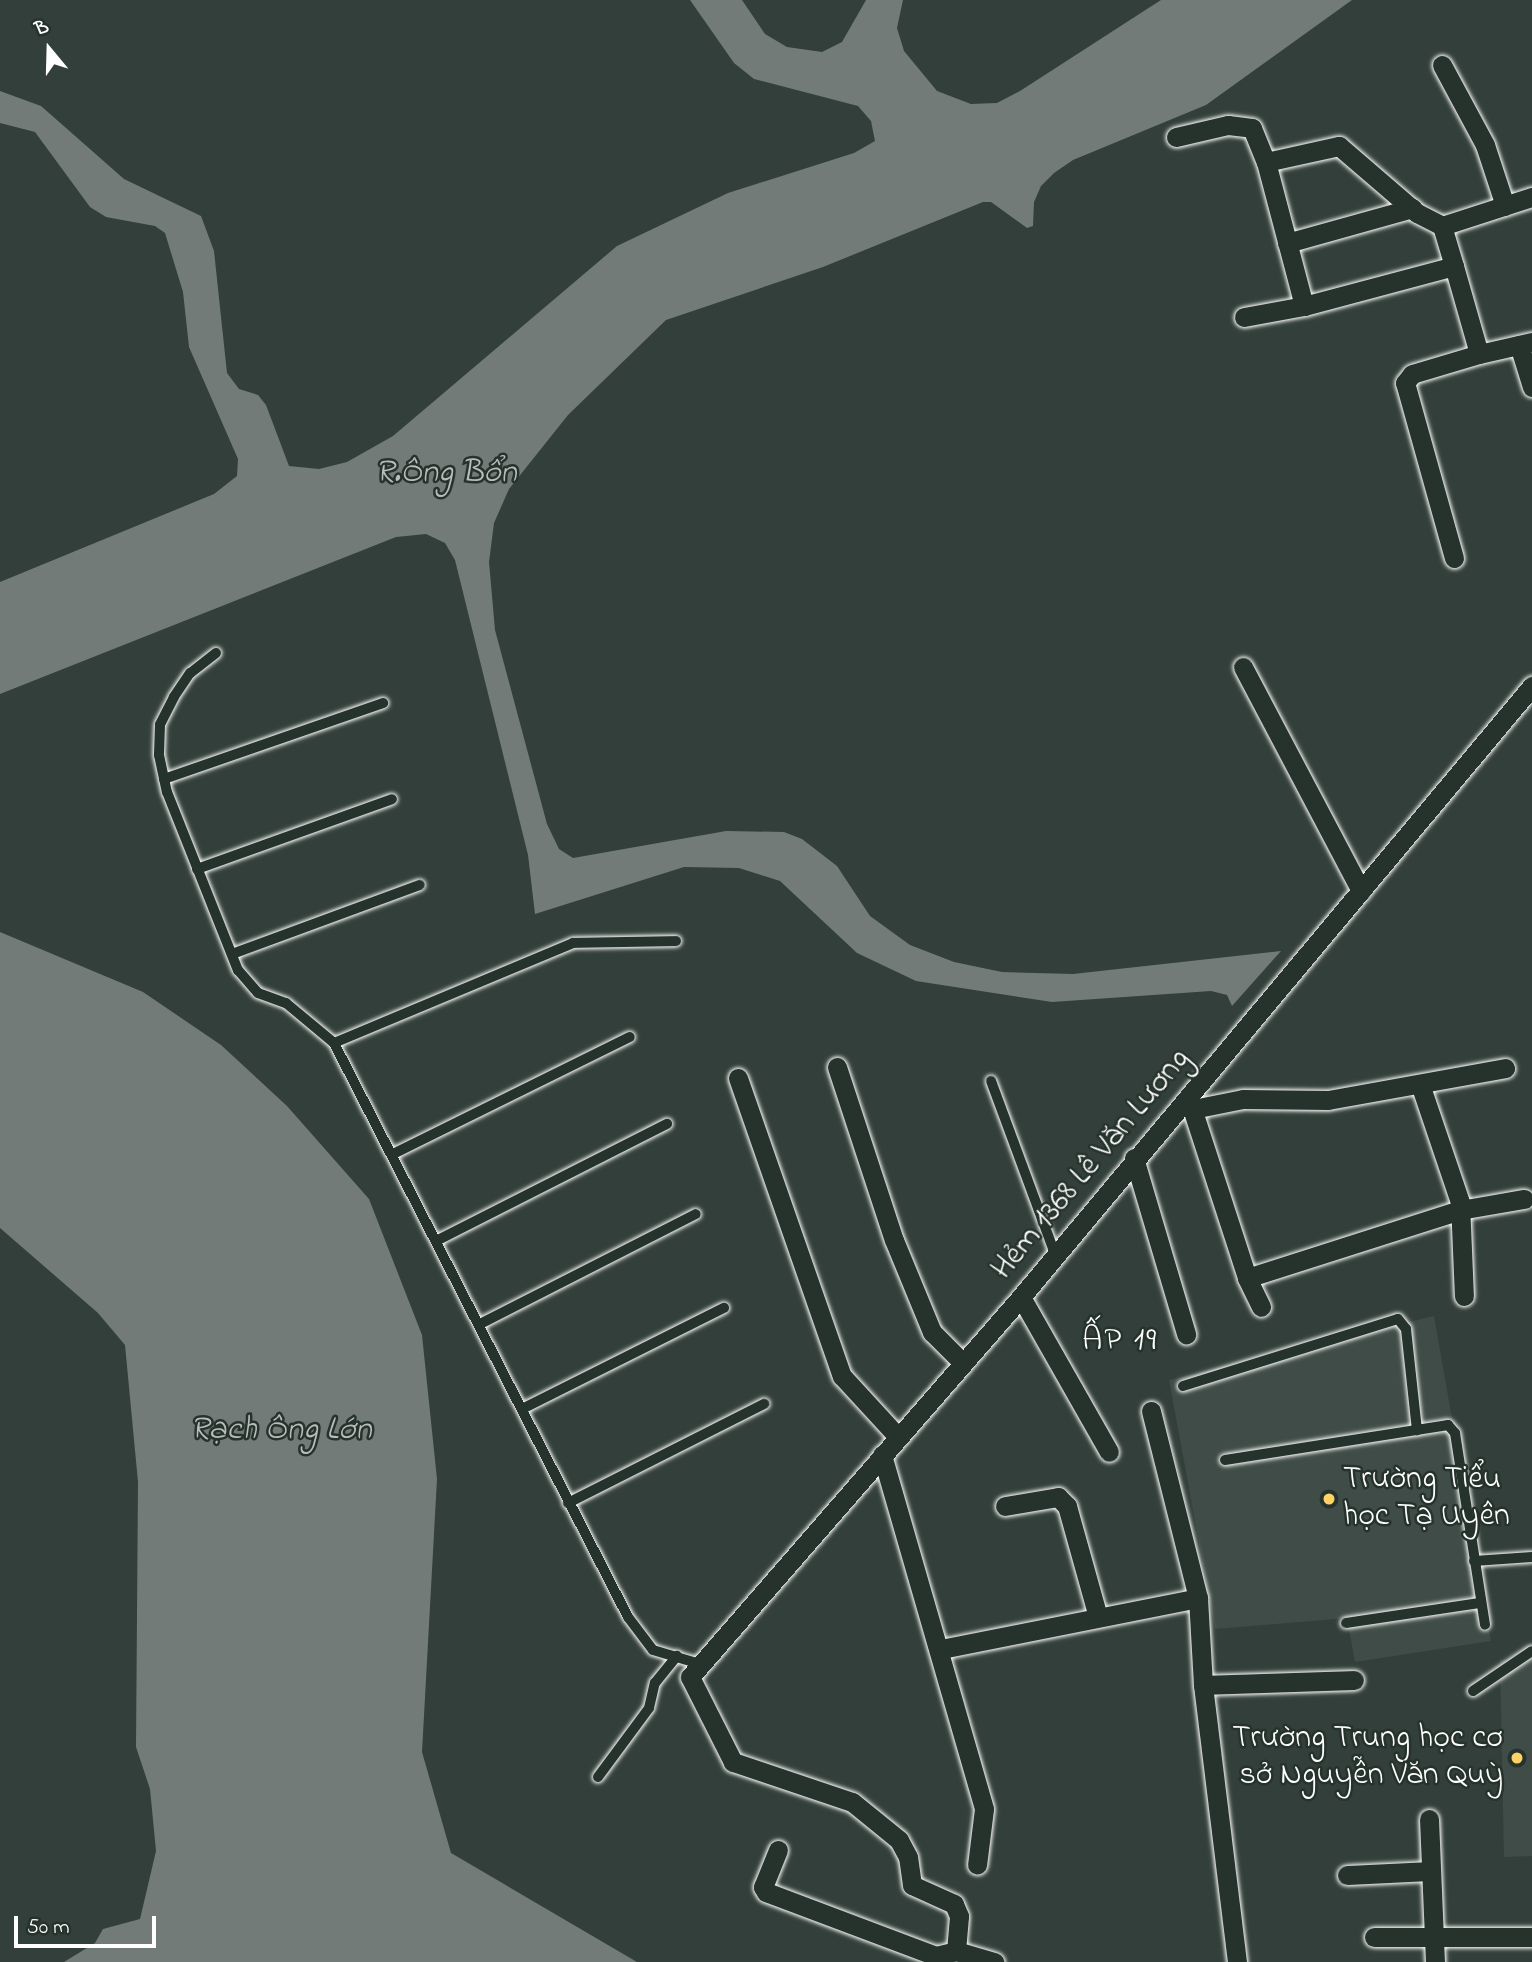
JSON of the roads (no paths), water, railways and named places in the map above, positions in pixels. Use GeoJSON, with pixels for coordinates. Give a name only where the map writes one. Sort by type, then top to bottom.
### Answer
{"type":"FeatureCollection","features":[{"type":"Feature","properties":{"kind":"street"},"geometry":{"type":"LineString","coordinates":[[1442,65],[1485,145],[1497,210]]}},
{"type":"Feature","properties":{"kind":"street"},"geometry":{"type":"LineString","coordinates":[[1177,137],[1228,125],[1252,128],[1266,162],[1304,306]]}},
{"type":"Feature","properties":{"kind":"street"},"geometry":{"type":"LineString","coordinates":[[1266,162],[1339,146],[1412,208],[1442,226],[1479,354]]}},
{"type":"Feature","properties":{"kind":"street"},"geometry":{"type":"LineString","coordinates":[[1442,226],[1532,197]]}},
{"type":"Feature","properties":{"kind":"street"},"geometry":{"type":"LineString","coordinates":[[1287,243],[1412,208]]}},
{"type":"Feature","properties":{"kind":"street"},"geometry":{"type":"LineString","coordinates":[[1244,317],[1304,306],[1454,267]]}},
{"type":"Feature","properties":{"kind":"street"},"geometry":{"type":"LineString","coordinates":[[1454,558],[1405,383],[1412,374],[1479,354],[1526,344],[1532,387]]}},
{"type":"Feature","properties":{"kind":"street"},"geometry":{"type":"LineString","coordinates":[[1243,667],[1362,891]]}},
{"type":"Feature","properties":{"kind":"street","name":"Hẻm 1368 Lê Văn Lương"},"geometry":{"type":"LineString","coordinates":[[695,1671],[1021,1297],[1134,1158],[1190,1102],[1532,686]]}},
{"type":"Feature","properties":{"kind":"street"},"geometry":{"type":"LineString","coordinates":[[836,1066],[894,1240],[932,1332],[963,1363]]}},
{"type":"Feature","properties":{"kind":"street"},"geometry":{"type":"LineString","coordinates":[[1261,1307],[1247,1278],[1190,1102],[1243,1099],[1328,1100],[1505,1068]]}},
{"type":"Feature","properties":{"kind":"street"},"geometry":{"type":"LineString","coordinates":[[738,1078],[842,1376],[898,1437]]}},
{"type":"Feature","properties":{"kind":"street"},"geometry":{"type":"LineString","coordinates":[[1420,1084],[1460,1210],[1464,1296]]}},
{"type":"Feature","properties":{"kind":"street"},"geometry":{"type":"LineString","coordinates":[[1134,1158],[1186,1334]]}},
{"type":"Feature","properties":{"kind":"street"},"geometry":{"type":"LineString","coordinates":[[1247,1278],[1460,1210],[1524,1199]]}},
{"type":"Feature","properties":{"kind":"street"},"geometry":{"type":"LineString","coordinates":[[1021,1297],[1109,1452]]}},
{"type":"Feature","properties":{"kind":"street"},"geometry":{"type":"LineString","coordinates":[[1151,1411],[1198,1598],[1203,1685],[1237,1962]]}},
{"type":"Feature","properties":{"kind":"street"},"geometry":{"type":"LineString","coordinates":[[882,1455],[941,1649],[984,1809],[977,1865]]}},
{"type":"Feature","properties":{"kind":"street"},"geometry":{"type":"LineString","coordinates":[[1005,1506],[1058,1497],[1068,1506],[1098,1617]]}},
{"type":"Feature","properties":{"kind":"street"},"geometry":{"type":"LineString","coordinates":[[941,1649],[1198,1598]]}},
{"type":"Feature","properties":{"kind":"street"},"geometry":{"type":"LineString","coordinates":[[695,1671],[699,1699],[733,1762],[852,1802],[899,1840],[908,1857],[912,1885],[954,1904],[958,1916],[956,1951]]}},
{"type":"Feature","properties":{"kind":"street"},"geometry":{"type":"LineString","coordinates":[[1203,1685],[1354,1680]]}},
{"type":"Feature","properties":{"kind":"street"},"geometry":{"type":"LineString","coordinates":[[1429,1819],[1435,1962]]}},
{"type":"Feature","properties":{"kind":"street"},"geometry":{"type":"LineString","coordinates":[[778,1850],[763,1886],[766,1892],[921,1956],[936,1956],[956,1951],[994,1962]]}},
{"type":"Feature","properties":{"kind":"street"},"geometry":{"type":"LineString","coordinates":[[1347,1875],[1431,1871]]}},
{"type":"Feature","properties":{"kind":"street"},"geometry":{"type":"LineString","coordinates":[[1374,1937],[1532,1937]]}},
{"type":"Feature","properties":{"kind":"lane"},"geometry":{"type":"LineString","coordinates":[[216,653],[190,673],[160,725],[159,755],[164,779],[197,869],[232,954],[258,993],[286,1003],[334,1043],[438,1240],[568,1503],[628,1617],[653,1650],[677,1656],[695,1671]]}},
{"type":"Feature","properties":{"kind":"lane"},"geometry":{"type":"LineString","coordinates":[[164,779],[383,704]]}},
{"type":"Feature","properties":{"kind":"lane"},"geometry":{"type":"LineString","coordinates":[[197,869],[392,799]]}},
{"type":"Feature","properties":{"kind":"lane"},"geometry":{"type":"LineString","coordinates":[[232,954],[420,885]]}},
{"type":"Feature","properties":{"kind":"lane"},"geometry":{"type":"LineString","coordinates":[[334,1043],[573,943],[676,941]]}},
{"type":"Feature","properties":{"kind":"lane"},"geometry":{"type":"LineString","coordinates":[[393,1154],[630,1037]]}},
{"type":"Feature","properties":{"kind":"lane"},"geometry":{"type":"LineString","coordinates":[[991,1081],[1055,1254]]}},
{"type":"Feature","properties":{"kind":"lane"},"geometry":{"type":"LineString","coordinates":[[438,1240],[667,1124]]}},
{"type":"Feature","properties":{"kind":"lane"},"geometry":{"type":"LineString","coordinates":[[480,1324],[696,1214]]}},
{"type":"Feature","properties":{"kind":"lane"},"geometry":{"type":"LineString","coordinates":[[522,1409],[724,1308]]}},
{"type":"Feature","properties":{"kind":"lane"},"geometry":{"type":"LineString","coordinates":[[1183,1386],[1398,1319],[1406,1329],[1418,1430]]}},
{"type":"Feature","properties":{"kind":"lane"},"geometry":{"type":"LineString","coordinates":[[568,1503],[764,1404]]}},
{"type":"Feature","properties":{"kind":"lane"},"geometry":{"type":"LineString","coordinates":[[1225,1460],[1448,1425],[1455,1433],[1485,1625]]}},
{"type":"Feature","properties":{"kind":"lane"},"geometry":{"type":"LineString","coordinates":[[1474,1560],[1532,1557]]}},
{"type":"Feature","properties":{"kind":"lane"},"geometry":{"type":"LineString","coordinates":[[1346,1623],[1480,1602]]}},
{"type":"Feature","properties":{"kind":"lane"},"geometry":{"type":"LineString","coordinates":[[1473,1691],[1532,1651]]}},
{"type":"Feature","properties":{"kind":"lane"},"geometry":{"type":"LineString","coordinates":[[598,1777],[649,1708],[655,1683],[677,1656]]}},
{"type":"Feature","properties":{"kind":"water","name":"R.Ông Bổn"},"geometry":{"type":"Polygon","coordinates":[[[690,0],[742,0],[765,34],[787,47],[822,52],[842,42],[866,0],[903,0],[897,28],[904,51],[937,91],[971,104],[997,103],[1020,91],[1161,0],[1352,0],[1206,105],[1073,160],[1054,173],[1041,186],[1034,202],[1033,226],[1027,228],[991,202],[983,202],[823,267],[666,320],[568,415],[509,489],[494,523],[489,562],[495,630],[547,824],[559,849],[573,858],[726,831],[784,832],[802,839],[837,866],[870,916],[910,945],[954,962],[1002,972],[1073,974],[1281,951],[1232,1006],[1227,995],[1211,991],[1052,1002],[916,981],[857,953],[780,881],[739,868],[684,867],[535,914],[528,855],[455,560],[445,543],[426,534],[396,537],[0,694],[0,582],[214,494],[237,476],[238,459],[189,347],[183,292],[165,233],[155,226],[106,217],[90,207],[35,132],[0,123],[0,91],[41,106],[124,179],[201,216],[214,251],[227,373],[239,389],[258,395],[266,405],[289,466],[319,469],[347,462],[393,436],[617,246],[728,193],[854,153],[875,141],[871,121],[858,106],[754,79],[734,63],[690,0]]]}},
{"type":"Feature","properties":{"kind":"water","name":"Rạch Ông Lớn"},"geometry":{"type":"Polygon","coordinates":[[[0,932],[143,992],[221,1045],[287,1106],[369,1199],[422,1335],[437,1479],[422,1752],[451,1853],[637,1962],[64,1962],[95,1943],[103,1929],[140,1919],[156,1851],[150,1789],[136,1747],[138,1482],[125,1345],[98,1313],[0,1228],[0,932]]]}},
{"type":"Feature","properties":{"kind":"place","name":"Trường Tiểu học Tạ Uyên"},"geometry":{"type":"Point","coordinates":[1329,1499]}},
{"type":"Feature","properties":{"kind":"place","name":"Trường Trung học cơ sở Nguyễn Văn Quỳ"},"geometry":{"type":"Point","coordinates":[1517,1758]}},
{"type":"Feature","properties":{"kind":"district","name":"ẤP 19"},"geometry":{"type":"Point","coordinates":[1120,1342]}}]}
